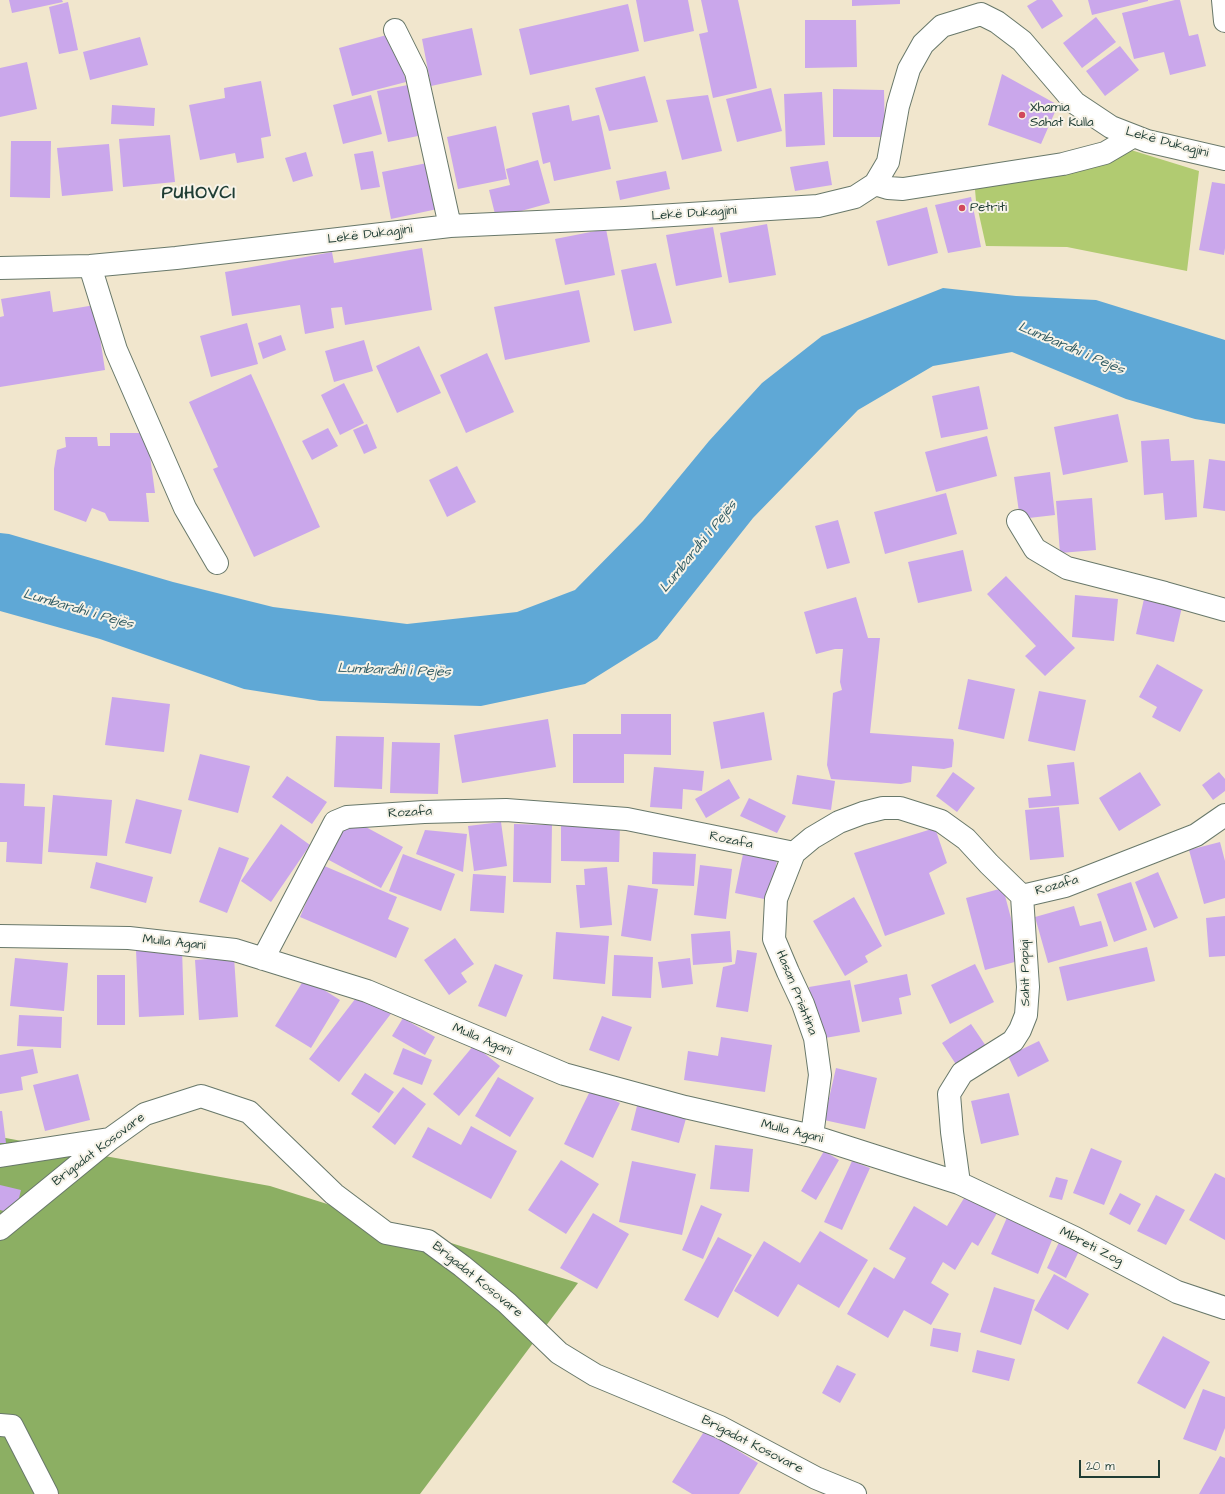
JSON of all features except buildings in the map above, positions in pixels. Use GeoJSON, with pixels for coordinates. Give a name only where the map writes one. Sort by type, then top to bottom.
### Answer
{"type":"FeatureCollection","features":[{"type":"Feature","properties":{"kind":"street"},"geometry":{"type":"LineString","coordinates":[[1223,0],[1225,21]]}},
{"type":"Feature","properties":{"kind":"street","name":"Lekë Dukagjini"},"geometry":{"type":"LineString","coordinates":[[0,268],[90,266],[176,258],[450,226],[625,218],[818,206],[855,197],[875,184],[888,162],[898,106],[909,69],[923,44],[942,26],[980,7],[1022,41],[1075,103],[1111,127],[1147,141],[1225,159]]}},
{"type":"Feature","properties":{"kind":"street"},"geometry":{"type":"LineString","coordinates":[[395,30],[416,72],[450,226]]}},
{"type":"Feature","properties":{"kind":"street"},"geometry":{"type":"LineString","coordinates":[[875,184],[888,188],[902,189],[1063,164],[1104,153],[1134,136]]}},
{"type":"Feature","properties":{"kind":"street"},"geometry":{"type":"LineString","coordinates":[[90,266],[116,350],[185,508],[216,563]]}},
{"type":"Feature","properties":{"kind":"street"},"geometry":{"type":"LineString","coordinates":[[1018,521],[1034,549],[1068,568],[1225,610]]}},
{"type":"Feature","properties":{"kind":"street","name":"Rozafa"},"geometry":{"type":"LineString","coordinates":[[263,959],[335,822],[347,816],[506,810],[627,819],[794,853],[812,838],[839,822],[882,808],[900,808],[941,821],[966,839],[1022,896],[1065,886],[1160,849],[1196,834],[1225,815]]}},
{"type":"Feature","properties":{"kind":"street","name":"Hasan Prishtina"},"geometry":{"type":"LineString","coordinates":[[794,853],[776,899],[774,939],[803,1004],[815,1038],[820,1075],[812,1136]]}},
{"type":"Feature","properties":{"kind":"street","name":"Sahit Papiqi"},"geometry":{"type":"LineString","coordinates":[[959,1182],[952,1132],[949,1094],[962,1074],[1014,1040],[1026,1015],[1028,987],[1022,896]]}},
{"type":"Feature","properties":{"kind":"street","name":"Mulla Agani"},"geometry":{"type":"LineString","coordinates":[[0,936],[129,938],[235,950],[367,992],[564,1074],[685,1107],[812,1136],[959,1182]]}},
{"type":"Feature","properties":{"kind":"street","name":"Brigadat Kosovare"},"geometry":{"type":"LineString","coordinates":[[0,1229],[110,1139],[145,1114],[201,1096],[249,1112],[334,1194],[386,1233],[428,1241],[508,1303],[559,1353],[595,1375],[720,1427],[816,1478],[856,1494]]}},
{"type":"Feature","properties":{"kind":"street"},"geometry":{"type":"LineString","coordinates":[[0,1156],[110,1139]]}},
{"type":"Feature","properties":{"kind":"street","name":"Mbreti Zog"},"geometry":{"type":"LineString","coordinates":[[959,1182],[1075,1238],[1177,1292],[1225,1308]]}},
{"type":"Feature","properties":{"kind":"street"},"geometry":{"type":"LineString","coordinates":[[0,1425],[12,1426],[47,1494]]}},
{"type":"Feature","properties":{"kind":"green space"},"geometry":{"type":"Polygon","coordinates":[[[1118,146],[1199,171],[1187,271],[1067,247],[986,246],[976,201],[974,178],[1118,146]]]}},
{"type":"Feature","properties":{"kind":"green space"},"geometry":{"type":"Polygon","coordinates":[[[0,1137],[270,1186],[578,1283],[420,1494],[0,1494],[0,1137]]]}},
{"type":"Feature","properties":{"kind":"water","name":"Lumbardhi i Pejës"},"geometry":{"type":"Polygon","coordinates":[[[943,288],[1016,296],[1096,300],[1225,340],[1225,424],[1195,419],[1126,399],[1012,352],[933,366],[858,410],[753,518],[657,639],[585,684],[481,706],[320,701],[244,689],[100,639],[0,611],[0,533],[9,534],[173,582],[273,607],[407,624],[517,612],[575,590],[643,521],[709,441],[762,383],[822,336],[943,288]]]}},
{"type":"Feature","properties":{"kind":"place","name":"Xhamia Sahat Kulla"},"geometry":{"type":"Point","coordinates":[1022,115]}},
{"type":"Feature","properties":{"kind":"place","name":"Petriti"},"geometry":{"type":"Point","coordinates":[962,208]}},
{"type":"Feature","properties":{"kind":"district","name":"PUHOVCI"},"geometry":{"type":"Point","coordinates":[199,194]}}]}
